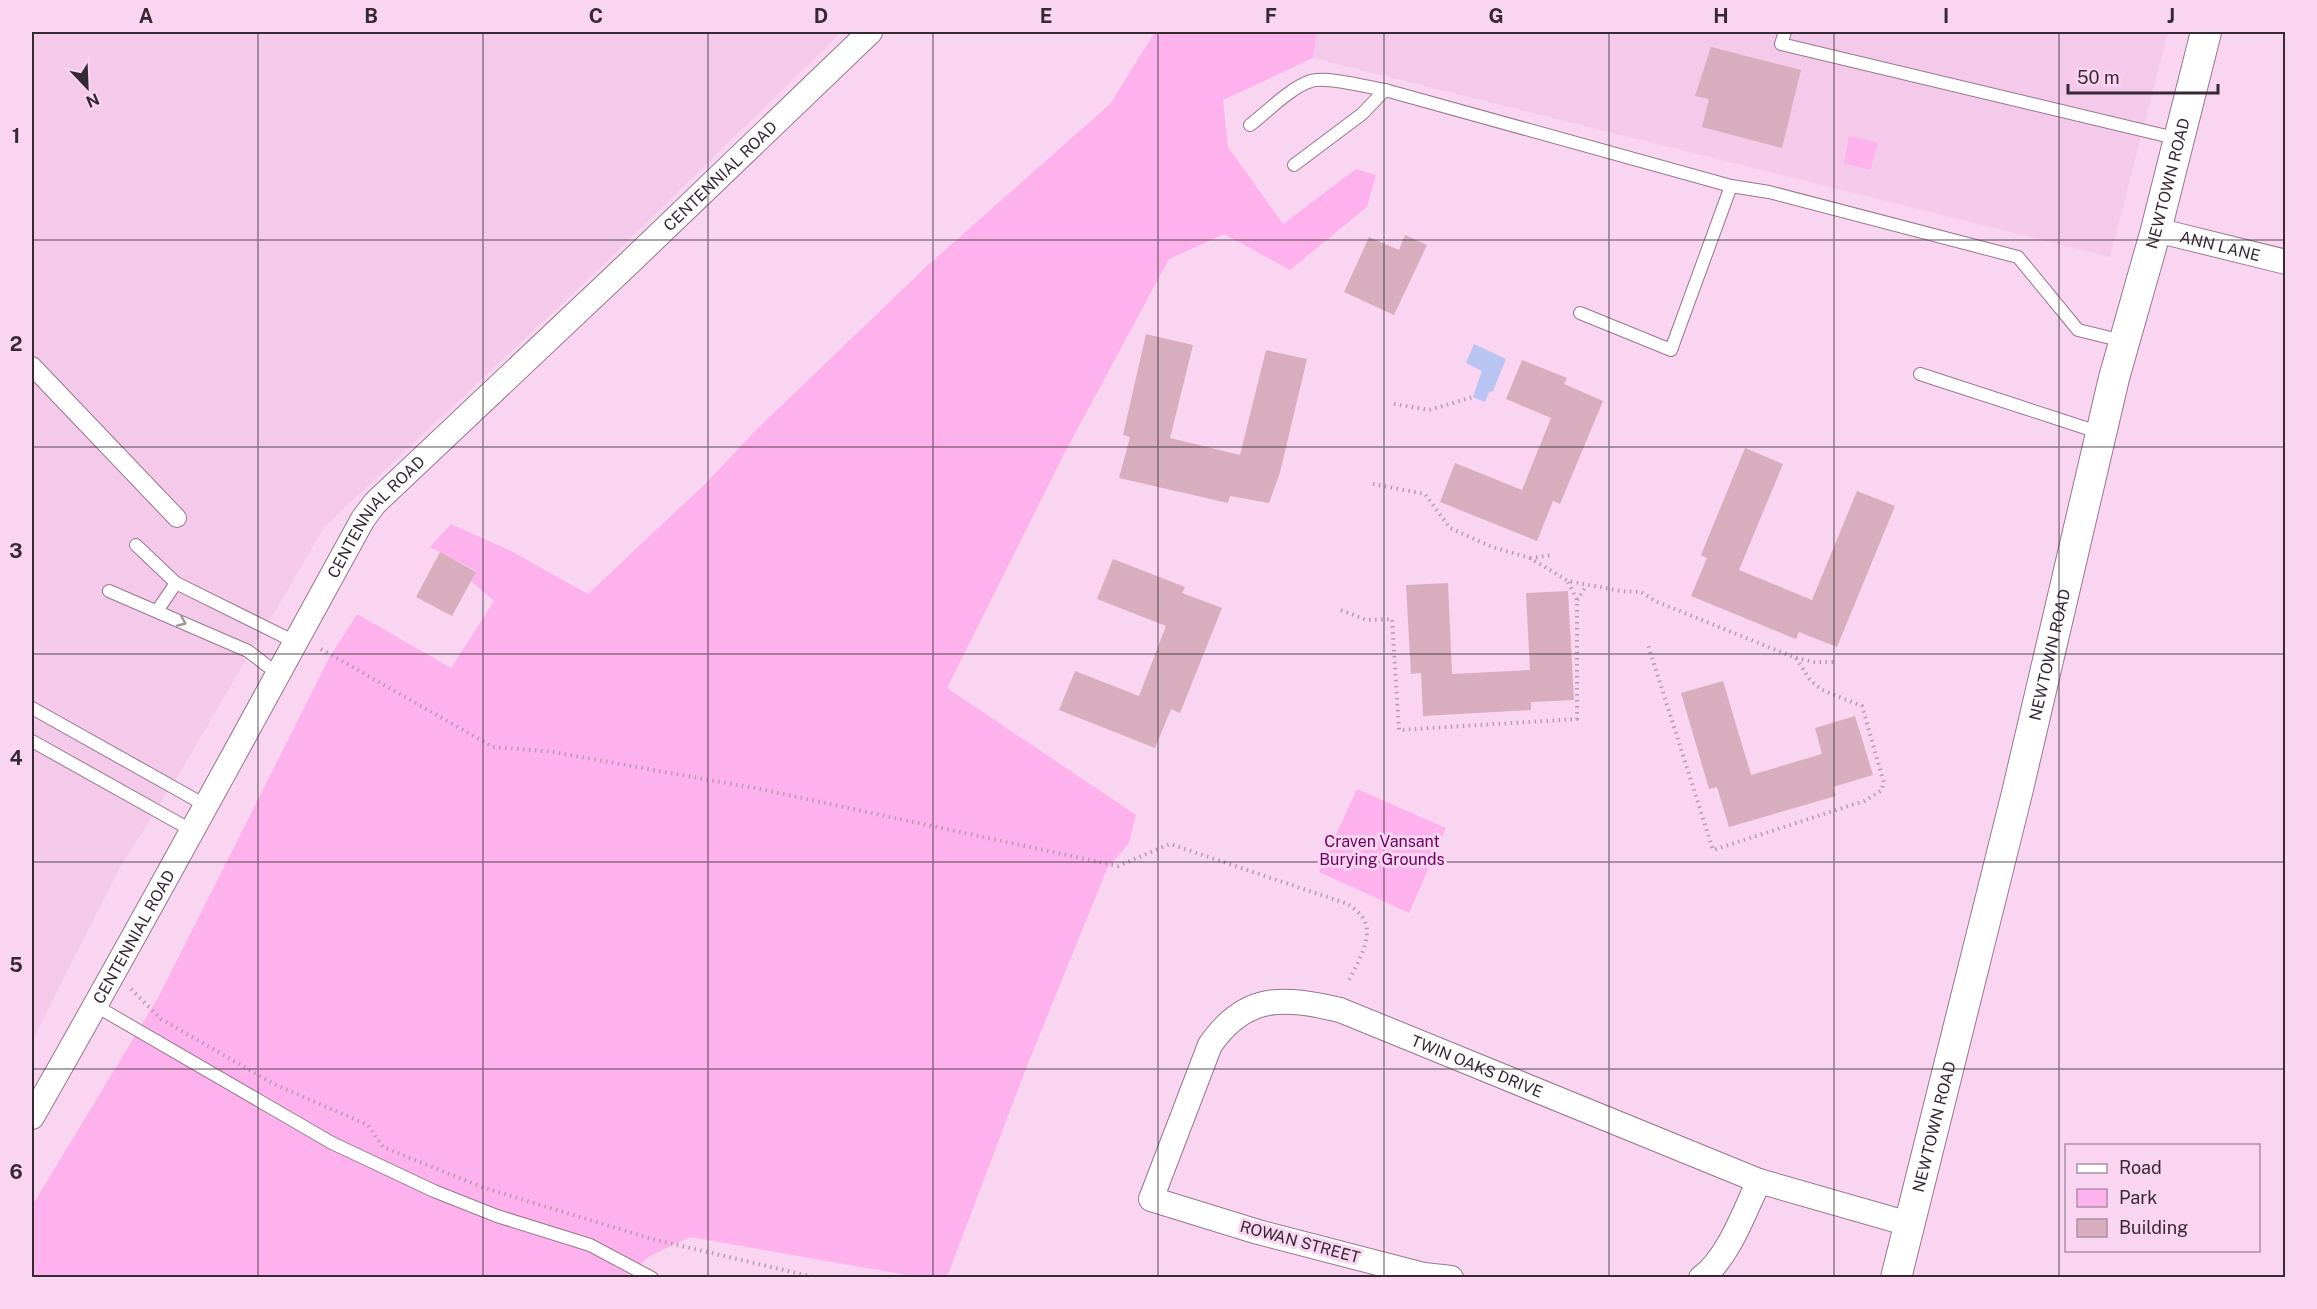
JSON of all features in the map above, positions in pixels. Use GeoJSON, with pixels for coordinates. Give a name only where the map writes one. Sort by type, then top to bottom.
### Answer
{"type":"FeatureCollection","features":[{"type":"Feature","properties":{"kind":"street","name":"CENTENNIAL ROAD"},"geometry":{"type":"LineString","coordinates":[[32,1117],[363,519],[375,503],[870,32]]}},
{"type":"Feature","properties":{"kind":"street","name":"NEWTOWN ROAD"},"geometry":{"type":"LineString","coordinates":[[1896,1278],[2018,792],[2101,433],[2180,139],[2206,32]]}},
{"type":"Feature","properties":{"kind":"street","name":"ANN LANE"},"geometry":{"type":"LineString","coordinates":[[2156,230],[2286,262]]}},
{"type":"Feature","properties":{"kind":"street"},"geometry":{"type":"LineString","coordinates":[[32,366],[177,518]]}},
{"type":"Feature","properties":{"kind":"street","name":"TWIN OAKS DRIVE"},"geometry":{"type":"LineString","coordinates":[[1151,1199],[1210,1045],[1222,1026],[1248,1009],[1273,1001],[1301,1001],[1340,1010],[1759,1181],[1909,1224]]}},
{"type":"Feature","properties":{"kind":"street"},"geometry":{"type":"LineString","coordinates":[[1701,1278],[1712,1270],[1726,1247],[1759,1181]]}},
{"type":"Feature","properties":{"kind":"street","name":"ROWAN STREET"},"geometry":{"type":"LineString","coordinates":[[1151,1199],[1258,1232],[1424,1275],[1451,1278]]}},
{"type":"Feature","properties":{"kind":"lane"},"geometry":{"type":"LineString","coordinates":[[1785,32],[1781,44],[2180,139]]}},
{"type":"Feature","properties":{"kind":"lane"},"geometry":{"type":"LineString","coordinates":[[1250,125],[1296,89],[1311,81],[1322,80],[1385,90],[1731,186],[1769,192],[2018,257],[2078,330],[2125,342]]}},
{"type":"Feature","properties":{"kind":"lane"},"geometry":{"type":"LineString","coordinates":[[1294,165],[1362,114],[1385,90]]}},
{"type":"Feature","properties":{"kind":"lane"},"geometry":{"type":"LineString","coordinates":[[1580,313],[1671,350],[1731,186]]}},
{"type":"Feature","properties":{"kind":"lane"},"geometry":{"type":"LineString","coordinates":[[1920,374],[2101,433]]}},
{"type":"Feature","properties":{"kind":"lane"},"geometry":{"type":"LineString","coordinates":[[136,545],[176,583],[295,642]]}},
{"type":"Feature","properties":{"kind":"lane"},"geometry":{"type":"LineString","coordinates":[[157,611],[176,583]]}},
{"type":"Feature","properties":{"kind":"lane"},"geometry":{"type":"LineString","coordinates":[[109,591],[248,651],[278,674]]}},
{"type":"Feature","properties":{"kind":"lane"},"geometry":{"type":"LineString","coordinates":[[32,708],[205,805]]}},
{"type":"Feature","properties":{"kind":"lane"},"geometry":{"type":"LineString","coordinates":[[32,741],[191,830]]}},
{"type":"Feature","properties":{"kind":"lane"},"geometry":{"type":"LineString","coordinates":[[96,1005],[372,1164],[497,1216],[590,1245],[652,1278]]}},
{"type":"Feature","properties":{"kind":"path"},"geometry":{"type":"LineString","coordinates":[[1394,404],[1429,410],[1473,397]]}},
{"type":"Feature","properties":{"kind":"path"},"geometry":{"type":"LineString","coordinates":[[1373,484],[1425,494],[1450,528],[1492,547],[1530,558],[1568,581],[1641,592],[1655,601],[1796,658],[1814,662],[1834,662]]}},
{"type":"Feature","properties":{"kind":"path"},"geometry":{"type":"LineString","coordinates":[[1530,558],[1552,555]]}},
{"type":"Feature","properties":{"kind":"path"},"geometry":{"type":"LineString","coordinates":[[1341,610],[1366,620],[1392,619],[1399,730],[1577,719],[1577,600],[1568,581]]}},
{"type":"Feature","properties":{"kind":"path"},"geometry":{"type":"LineString","coordinates":[[1577,600],[1587,585]]}},
{"type":"Feature","properties":{"kind":"path"},"geometry":{"type":"LineString","coordinates":[[1648,645],[1713,850],[1864,801],[1881,791],[1884,783],[1862,706],[1822,690],[1810,680],[1796,658]]}},
{"type":"Feature","properties":{"kind":"path"},"geometry":{"type":"LineString","coordinates":[[321,650],[493,747],[553,752],[760,789],[1118,866],[1170,844],[1348,904],[1359,913],[1367,926],[1365,942],[1349,980]]}},
{"type":"Feature","properties":{"kind":"path"},"geometry":{"type":"LineString","coordinates":[[131,989],[161,1019],[233,1061],[274,1084],[368,1125],[383,1147],[482,1186],[652,1239],[818,1278]]}},
{"type":"Feature","properties":{"kind":"shaded area"},"geometry":{"type":"Polygon","coordinates":[[[32,32],[842,32],[584,283],[325,526],[177,777],[119,869],[32,1041],[32,32]]]}},
{"type":"Feature","properties":{"kind":"shaded area"},"geometry":{"type":"Polygon","coordinates":[[[1317,32],[2168,32],[2110,257],[1313,58],[1317,32]]]}},
{"type":"Feature","properties":{"kind":"green space"},"geometry":{"type":"Polygon","coordinates":[[[1155,32],[1317,32],[1313,58],[1223,100],[1228,147],[1283,224],[1356,169],[1376,175],[1367,207],[1290,270],[1224,234],[1169,259],[1063,456],[947,688],[1136,815],[1129,843],[1107,869],[1027,1066],[947,1277],[918,1277],[690,1237],[650,1256],[625,1277],[32,1277],[32,1206],[159,996],[329,658],[357,614],[451,668],[494,601],[471,581],[476,571],[430,547],[451,524],[511,551],[588,594],[706,483],[758,428],[928,265],[1110,104],[1155,32]]]}},
{"type":"Feature","properties":{"kind":"green space"},"geometry":{"type":"Polygon","coordinates":[[[1849,136],[1878,143],[1870,170],[1844,163],[1849,136]]]}},
{"type":"Feature","properties":{"kind":"green space","name":"Craven Vansant Burying Grounds"},"geometry":{"type":"Polygon","coordinates":[[[1357,789],[1446,828],[1409,913],[1319,872],[1357,789]]]}},
{"type":"Feature","properties":{"kind":"water"},"geometry":{"type":"Polygon","coordinates":[[[1474,344],[1506,359],[1493,391],[1489,392],[1485,402],[1473,397],[1482,371],[1466,363],[1474,344]]]}},
{"type":"Feature","properties":{"kind":"building"},"geometry":{"type":"Polygon","coordinates":[[[1711,47],[1801,70],[1782,148],[1702,127],[1709,99],[1695,96],[1711,47]]]}},
{"type":"Feature","properties":{"kind":"building"},"geometry":{"type":"Polygon","coordinates":[[[1405,235],[1427,245],[1394,315],[1344,292],[1369,237],[1399,250],[1405,235]]]}},
{"type":"Feature","properties":{"kind":"building"},"geometry":{"type":"Polygon","coordinates":[[[1146,334],[1193,345],[1170,438],[1240,455],[1266,350],[1307,359],[1280,472],[1269,503],[1230,496],[1228,503],[1119,478],[1130,437],[1123,435],[1146,334]]]}},
{"type":"Feature","properties":{"kind":"building"},"geometry":{"type":"Polygon","coordinates":[[[1522,360],[1567,378],[1564,384],[1603,401],[1560,504],[1553,501],[1537,541],[1440,502],[1455,463],[1522,490],[1551,418],[1506,399],[1522,360]]]}},
{"type":"Feature","properties":{"kind":"building"},"geometry":{"type":"Polygon","coordinates":[[[1745,448],[1783,464],[1739,570],[1812,600],[1857,491],[1895,506],[1837,647],[1799,632],[1796,639],[1691,596],[1707,558],[1701,555],[1745,448]]]}},
{"type":"Feature","properties":{"kind":"building"},"geometry":{"type":"Polygon","coordinates":[[[440,552],[476,572],[452,616],[416,597],[440,552]]]}},
{"type":"Feature","properties":{"kind":"building"},"geometry":{"type":"Polygon","coordinates":[[[1113,559],[1185,587],[1182,593],[1222,608],[1180,713],[1171,709],[1155,748],[1059,710],[1075,671],[1139,696],[1166,626],[1097,599],[1113,559]]]}},
{"type":"Feature","properties":{"kind":"building"},"geometry":{"type":"Polygon","coordinates":[[[1448,583],[1452,674],[1530,670],[1526,593],[1568,591],[1574,700],[1531,702],[1531,710],[1423,716],[1421,673],[1411,674],[1406,585],[1448,583]]]}},
{"type":"Feature","properties":{"kind":"building"},"geometry":{"type":"Polygon","coordinates":[[[1723,681],[1751,775],[1822,754],[1815,728],[1855,716],[1873,775],[1833,787],[1836,796],[1729,827],[1717,787],[1709,789],[1681,693],[1723,681]]]}}]}
